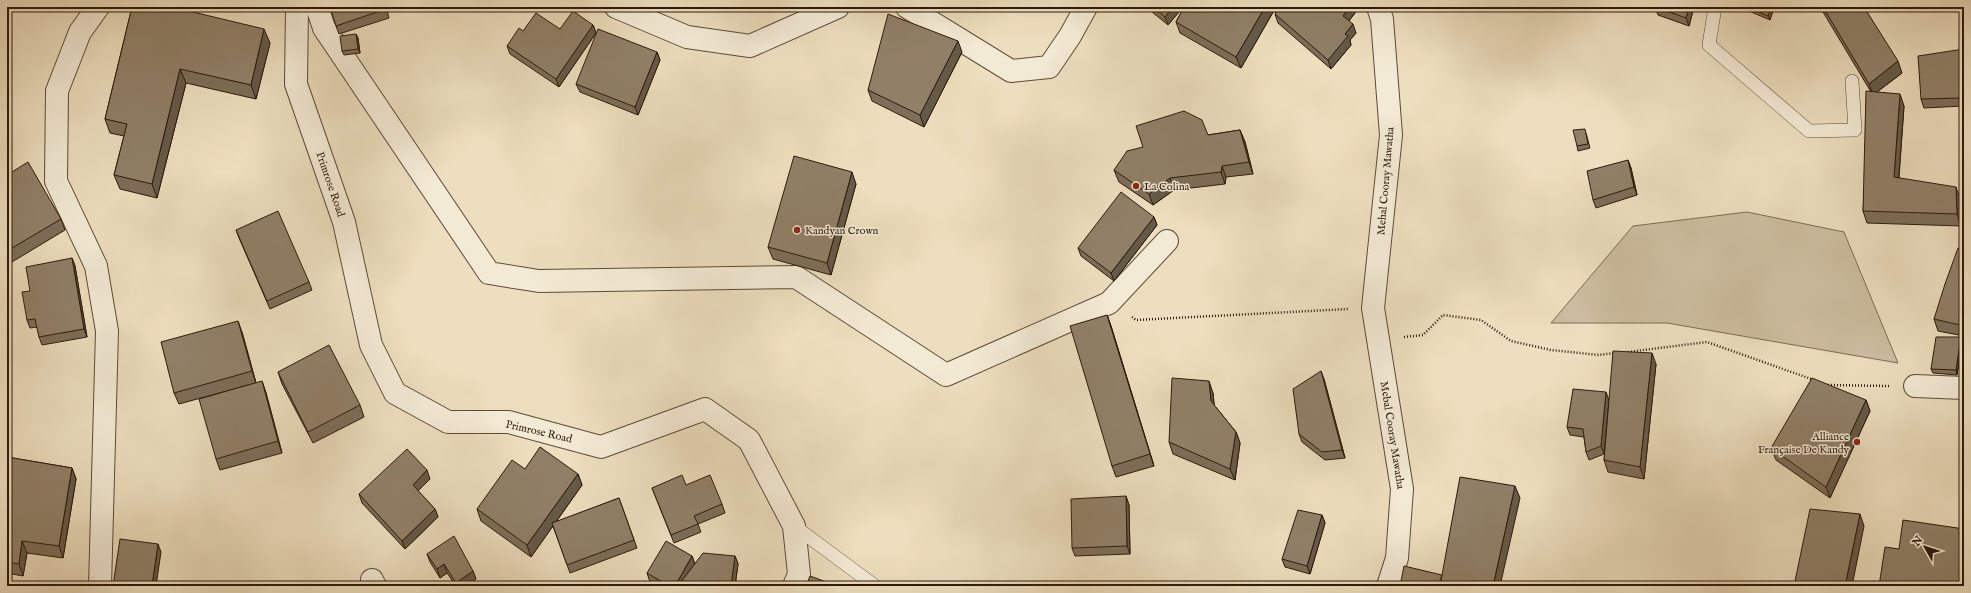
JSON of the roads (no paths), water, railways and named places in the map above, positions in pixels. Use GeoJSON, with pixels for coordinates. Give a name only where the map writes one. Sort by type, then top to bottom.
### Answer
{"type":"FeatureCollection","features":[{"type":"Feature","properties":{"kind":"street"},"geometry":{"type":"LineString","coordinates":[[98,7],[80,32],[57,90],[56,181],[96,266],[107,331],[100,586]]}},
{"type":"Feature","properties":{"kind":"street","name":"Primrose Road"},"geometry":{"type":"LineString","coordinates":[[297,7],[296,84],[344,222],[371,345],[395,393],[448,422],[509,422],[601,447],[705,409],[749,440],[794,526],[800,574],[794,586]]}},
{"type":"Feature","properties":{"kind":"street"},"geometry":{"type":"LineString","coordinates":[[317,7],[324,28],[489,273],[539,281],[796,277],[946,374],[1109,303],[1166,240]]}},
{"type":"Feature","properties":{"kind":"street"},"geometry":{"type":"LineString","coordinates":[[616,7],[687,37],[750,46],[838,7]]}},
{"type":"Feature","properties":{"kind":"street"},"geometry":{"type":"LineString","coordinates":[[908,7],[1011,71],[1049,67],[1070,36],[1086,7]]}},
{"type":"Feature","properties":{"kind":"street","name":"Mehal Cooray Mawatha"},"geometry":{"type":"LineString","coordinates":[[1373,308],[1391,135],[1382,19],[1378,7]]}},
{"type":"Feature","properties":{"kind":"street","name":"Mebal Cooray Mawatha"},"geometry":{"type":"LineString","coordinates":[[1373,308],[1402,489],[1397,558],[1388,586]]}},
{"type":"Feature","properties":{"kind":"street"},"geometry":{"type":"LineString","coordinates":[[1915,386],[1964,388]]}},
{"type":"Feature","properties":{"kind":"lane"},"geometry":{"type":"LineString","coordinates":[[1715,7],[1709,45],[1809,131],[1855,130],[1852,81]]}},
{"type":"Feature","properties":{"kind":"lane"},"geometry":{"type":"LineString","coordinates":[[794,526],[874,586]]}},
{"type":"Feature","properties":{"kind":"place","name":"La Colina"},"geometry":{"type":"Point","coordinates":[1136,186]}},
{"type":"Feature","properties":{"kind":"place","name":"Kandyan Crown"},"geometry":{"type":"Point","coordinates":[797,230]}},
{"type":"Feature","properties":{"kind":"place","name":"Alliance Française De Kandy"},"geometry":{"type":"Point","coordinates":[1857,442]}}]}
